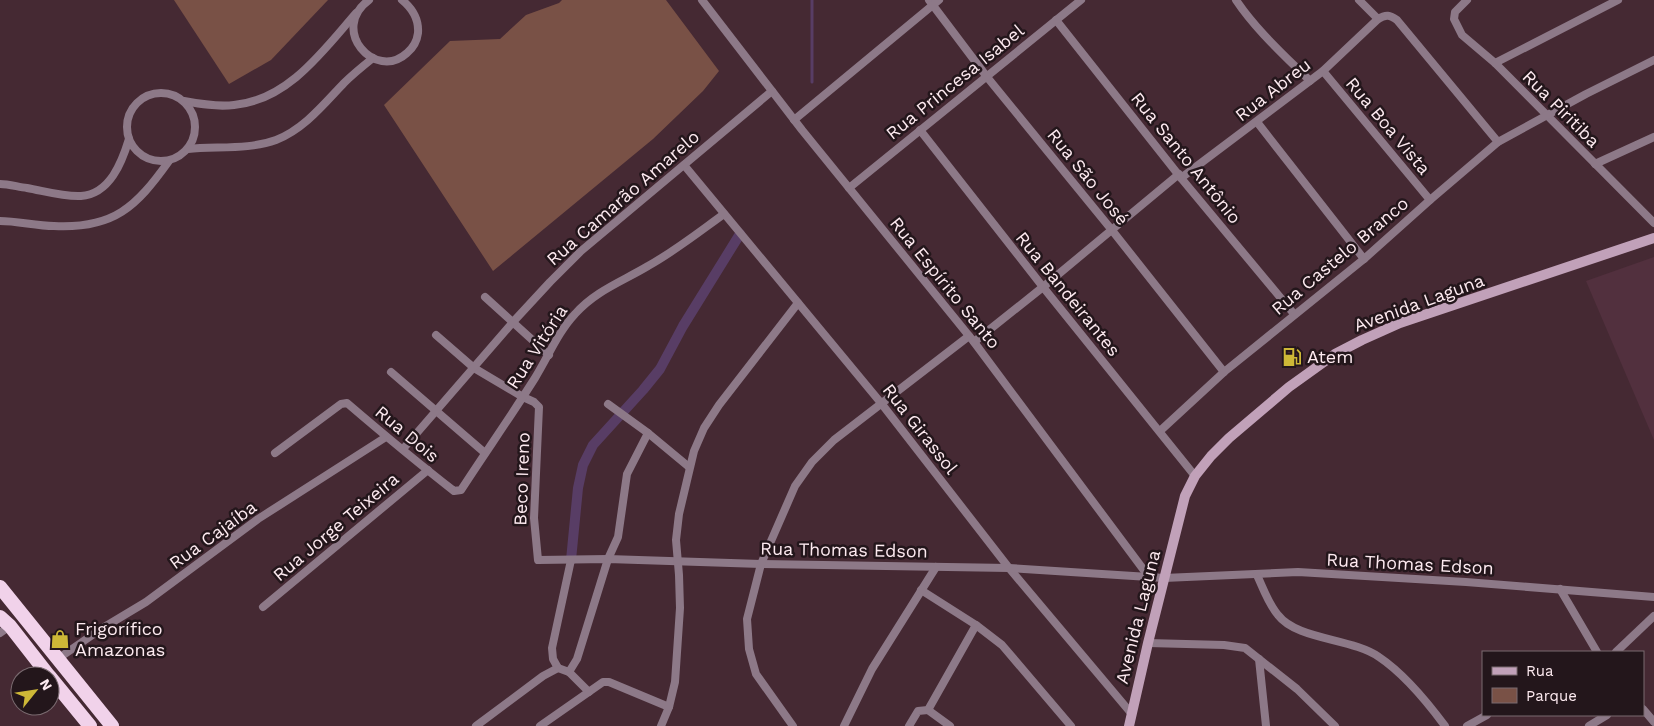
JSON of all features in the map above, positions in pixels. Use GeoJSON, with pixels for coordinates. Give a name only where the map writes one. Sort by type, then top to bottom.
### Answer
{"type":"FeatureCollection","features":[{"type":"Feature","properties":{"kind":"highway"},"geometry":{"type":"LineString","coordinates":[[0,586],[112,726]]}},
{"type":"Feature","properties":{"kind":"highway"},"geometry":{"type":"LineString","coordinates":[[3,625],[40,666]]}},
{"type":"Feature","properties":{"kind":"highway"},"geometry":{"type":"LineString","coordinates":[[60,689],[90,726]]}},
{"type":"Feature","properties":{"kind":"main road","name":"Avenida Laguna"},"geometry":{"type":"LineString","coordinates":[[1129,726],[1183,503],[1195,476],[1229,438],[1276,398],[1335,354],[1362,340],[1400,323],[1654,238]]}},
{"type":"Feature","properties":{"kind":"street"},"geometry":{"type":"LineString","coordinates":[[184,101],[207,105],[234,105],[261,99],[291,82],[315,61],[363,4],[369,0]]}},
{"type":"Feature","properties":{"kind":"street"},"geometry":{"type":"LineString","coordinates":[[356,13],[353,23],[353,34],[357,44],[373,58],[384,61],[395,60],[405,55],[417,37],[418,26],[414,14],[410,6],[402,0]]}},
{"type":"Feature","properties":{"kind":"street","name":"Rua Espírito Santo"},"geometry":{"type":"LineString","coordinates":[[702,0],[794,120],[972,339],[1149,577]]}},
{"type":"Feature","properties":{"kind":"street","name":"Rua Princesa Isabel"},"geometry":{"type":"LineString","coordinates":[[849,188],[1081,0]]}},
{"type":"Feature","properties":{"kind":"street"},"geometry":{"type":"LineString","coordinates":[[1236,0],[1245,14],[1265,36],[1310,81]]}},
{"type":"Feature","properties":{"kind":"street"},"geometry":{"type":"LineString","coordinates":[[1359,0],[1378,19],[1384,15],[1391,15],[1398,20],[1498,142]]}},
{"type":"Feature","properties":{"kind":"street","name":"Rua Piritiba"},"geometry":{"type":"LineString","coordinates":[[1467,0],[1455,12],[1454,19],[1462,35],[1495,63],[1654,223]]}},
{"type":"Feature","properties":{"kind":"street"},"geometry":{"type":"LineString","coordinates":[[1495,63],[1618,0]]}},
{"type":"Feature","properties":{"kind":"street"},"geometry":{"type":"LineString","coordinates":[[794,120],[934,2]]}},
{"type":"Feature","properties":{"kind":"street","name":"Rua São José"},"geometry":{"type":"LineString","coordinates":[[934,2],[987,77],[1224,372]]}},
{"type":"Feature","properties":{"kind":"street","name":"Rua Abreu"},"geometry":{"type":"LineString","coordinates":[[793,726],[756,674],[749,649],[747,619],[761,564],[796,486],[812,462],[834,440],[881,403],[1043,287],[1111,229],[1310,81],[1378,19]]}},
{"type":"Feature","properties":{"kind":"street","name":"Rua Santo Antônio"},"geometry":{"type":"LineString","coordinates":[[1056,20],[1180,176],[1294,314]]}},
{"type":"Feature","properties":{"kind":"street"},"geometry":{"type":"LineString","coordinates":[[188,149],[258,144],[276,140],[296,130],[345,82],[373,58]]}},
{"type":"Feature","properties":{"kind":"street","name":"Rua Castelo Branco"},"geometry":{"type":"LineString","coordinates":[[1160,431],[1224,372],[1364,259],[1498,142],[1546,115],[1654,60]]}},
{"type":"Feature","properties":{"kind":"street","name":"Rua Boa Vista"},"geometry":{"type":"LineString","coordinates":[[1323,70],[1430,200]]}},
{"type":"Feature","properties":{"kind":"street","name":"Rua Camarão Amarelo"},"geometry":{"type":"LineString","coordinates":[[403,448],[513,322],[581,251],[772,91]]}},
{"type":"Feature","properties":{"kind":"street"},"geometry":{"type":"LineString","coordinates":[[155,93],[175,95],[184,101],[191,109],[196,128],[188,149],[179,157],[169,161],[159,162],[143,157],[134,148],[129,139],[127,119],[131,110],[137,102],[155,93]]}},
{"type":"Feature","properties":{"kind":"street"},"geometry":{"type":"LineString","coordinates":[[1256,122],[1364,259]]}},
{"type":"Feature","properties":{"kind":"street","name":"Rua Bandeirantes"},"geometry":{"type":"LineString","coordinates":[[920,130],[1195,476]]}},
{"type":"Feature","properties":{"kind":"street"},"geometry":{"type":"LineString","coordinates":[[1595,164],[1654,137]]}},
{"type":"Feature","properties":{"kind":"street"},"geometry":{"type":"LineString","coordinates":[[0,184],[66,195],[82,196],[90,194],[112,178],[121,162],[129,139]]}},
{"type":"Feature","properties":{"kind":"street"},"geometry":{"type":"LineString","coordinates":[[0,221],[16,221],[52,226],[78,226],[99,223],[122,213],[137,200],[169,161]]}},
{"type":"Feature","properties":{"kind":"street","name":"Rua Girassol"},"geometry":{"type":"LineString","coordinates":[[684,165],[881,403],[1009,568],[1131,713]]}},
{"type":"Feature","properties":{"kind":"street","name":"Rua Vitória"},"geometry":{"type":"LineString","coordinates":[[454,492],[461,490],[523,397],[564,328],[575,314],[605,289],[649,266],[724,214]]}},
{"type":"Feature","properties":{"kind":"street"},"geometry":{"type":"LineString","coordinates":[[484,297],[549,355]]}},
{"type":"Feature","properties":{"kind":"street"},"geometry":{"type":"LineString","coordinates":[[661,726],[670,707],[675,682],[680,608],[676,540],[679,514],[689,467],[704,428],[719,405],[798,303]]}},
{"type":"Feature","properties":{"kind":"street"},"geometry":{"type":"LineString","coordinates":[[436,335],[474,368],[523,397]]}},
{"type":"Feature","properties":{"kind":"street"},"geometry":{"type":"LineString","coordinates":[[391,372],[485,453]]}},
{"type":"Feature","properties":{"kind":"street","name":"Beco Ireno"},"geometry":{"type":"LineString","coordinates":[[523,397],[537,404],[540,411],[534,493],[538,560]]}},
{"type":"Feature","properties":{"kind":"street","name":"Rua Dois"},"geometry":{"type":"LineString","coordinates":[[275,453],[340,404],[347,403],[454,492]]}},
{"type":"Feature","properties":{"kind":"street"},"geometry":{"type":"LineString","coordinates":[[608,404],[648,433],[689,467]]}},
{"type":"Feature","properties":{"kind":"street"},"geometry":{"type":"LineString","coordinates":[[568,672],[577,660],[608,559],[618,537],[627,474],[648,433]]}},
{"type":"Feature","properties":{"kind":"street","name":"Rua Cajaíba"},"geometry":{"type":"LineString","coordinates":[[59,658],[101,629],[146,602],[258,519],[386,437]]}},
{"type":"Feature","properties":{"kind":"street","name":"Rua Jorge Teixeira"},"geometry":{"type":"LineString","coordinates":[[263,607],[428,470]]}},
{"type":"Feature","properties":{"kind":"street","name":"Rua Thomas Edson"},"geometry":{"type":"LineString","coordinates":[[538,560],[678,560],[761,564],[1009,568],[1149,577]]}},
{"type":"Feature","properties":{"kind":"street"},"geometry":{"type":"LineString","coordinates":[[571,560],[552,648],[553,659],[558,668],[568,672],[589,692]]}},
{"type":"Feature","properties":{"kind":"street"},"geometry":{"type":"LineString","coordinates":[[844,726],[872,669],[936,567]]}},
{"type":"Feature","properties":{"kind":"street","name":"Rua Thomas Edson"},"geometry":{"type":"LineString","coordinates":[[1164,578],[1298,572],[1560,588],[1654,596]]}},
{"type":"Feature","properties":{"kind":"street"},"geometry":{"type":"LineString","coordinates":[[1257,575],[1279,617],[1290,626],[1332,640],[1357,645],[1380,657],[1426,700],[1444,726]]}},
{"type":"Feature","properties":{"kind":"street"},"geometry":{"type":"LineString","coordinates":[[1149,577],[1164,578]]}},
{"type":"Feature","properties":{"kind":"street"},"geometry":{"type":"LineString","coordinates":[[1560,588],[1595,651]]}},
{"type":"Feature","properties":{"kind":"street"},"geometry":{"type":"LineString","coordinates":[[921,590],[976,625],[1002,645],[1071,726]]}},
{"type":"Feature","properties":{"kind":"street"},"geometry":{"type":"LineString","coordinates":[[1617,651],[1654,616]]}},
{"type":"Feature","properties":{"kind":"street"},"geometry":{"type":"LineString","coordinates":[[928,710],[976,625]]}},
{"type":"Feature","properties":{"kind":"street"},"geometry":{"type":"LineString","coordinates":[[1148,643],[1224,645],[1245,648],[1297,689],[1336,726]]}},
{"type":"Feature","properties":{"kind":"street"},"geometry":{"type":"LineString","coordinates":[[1259,659],[1266,726]]}},
{"type":"Feature","properties":{"kind":"street"},"geometry":{"type":"LineString","coordinates":[[476,726],[543,676],[558,668]]}},
{"type":"Feature","properties":{"kind":"street"},"geometry":{"type":"LineString","coordinates":[[540,726],[603,682],[609,682],[670,707]]}},
{"type":"Feature","properties":{"kind":"street"},"geometry":{"type":"LineString","coordinates":[[909,726],[918,711],[928,710],[950,726]]}},
{"type":"Feature","properties":{"kind":"street"},"geometry":{"type":"LineString","coordinates":[[1644,710],[1654,722]]}},
{"type":"Feature","properties":{"kind":"street"},"geometry":{"type":"LineString","coordinates":[[1467,726],[1484,716]]}},
{"type":"Feature","properties":{"kind":"street"},"geometry":{"type":"LineString","coordinates":[[1589,726],[1605,716]]}},
{"type":"Feature","properties":{"kind":"shaded area"},"geometry":{"type":"Polygon","coordinates":[[[1654,257],[1654,440],[1586,281],[1654,257]]]}},
{"type":"Feature","properties":{"kind":"green space"},"geometry":{"type":"Polygon","coordinates":[[[174,0],[328,0],[271,60],[229,84],[174,0]]]}},
{"type":"Feature","properties":{"kind":"green space"},"geometry":{"type":"Polygon","coordinates":[[[562,0],[666,0],[719,71],[703,91],[653,139],[493,271],[384,105],[450,41],[500,39],[526,15],[559,3],[562,0]]]}},
{"type":"Feature","properties":{"kind":"waterway"},"geometry":{"type":"LineString","coordinates":[[812,0],[812,82]]}},
{"type":"Feature","properties":{"kind":"waterway"},"geometry":{"type":"LineString","coordinates":[[571,560],[578,488],[583,465],[593,445],[660,369],[683,326],[740,234]]}},
{"type":"Feature","properties":{"kind":"place","name":"Atem"},"geometry":{"type":"Point","coordinates":[1292,357]}},
{"type":"Feature","properties":{"kind":"place","name":"Frigorífico Amazonas"},"geometry":{"type":"Point","coordinates":[60,639]}}]}
